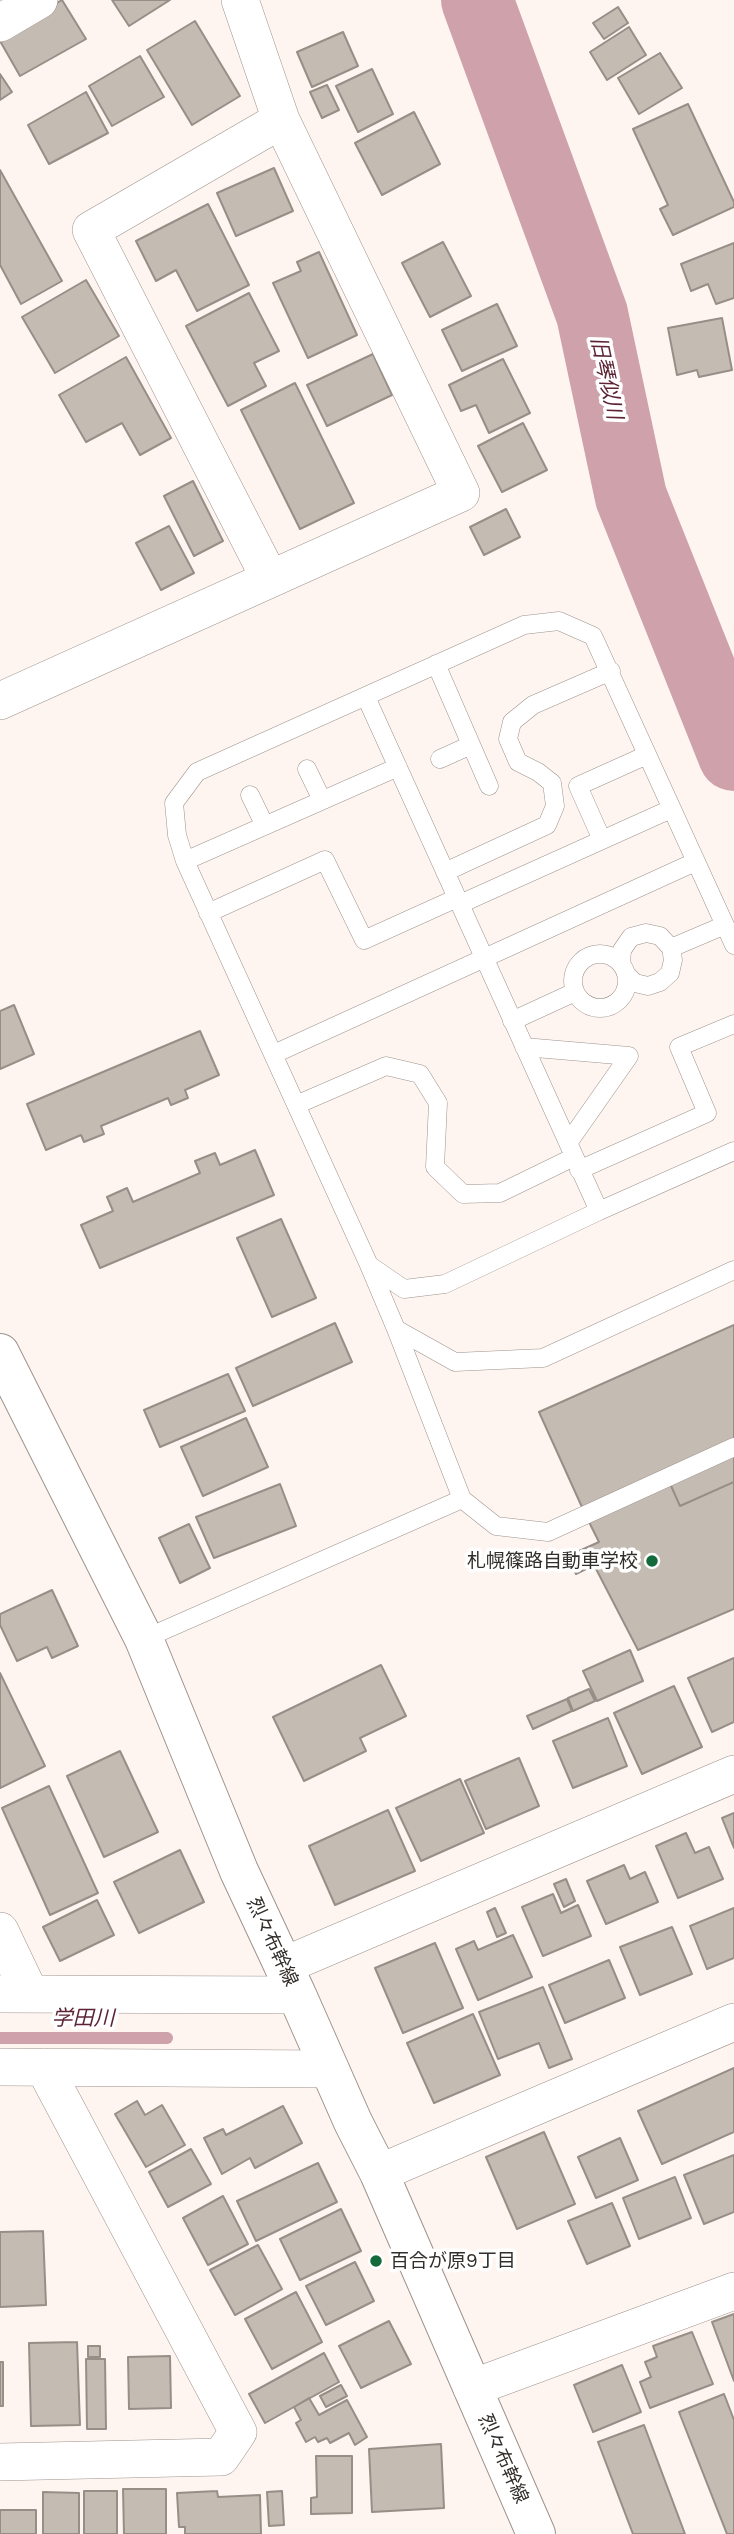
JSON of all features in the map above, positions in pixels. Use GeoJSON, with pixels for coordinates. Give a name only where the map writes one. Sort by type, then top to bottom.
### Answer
{"type":"FeatureCollection","features":[{"type":"Feature","properties":{"kind":"street"},"geometry":{"type":"LineString","coordinates":[[0,23],[39,0]]}},
{"type":"Feature","properties":{"kind":"street"},"geometry":{"type":"LineString","coordinates":[[0,701],[461,493],[281,120],[240,0]]}},
{"type":"Feature","properties":{"kind":"street"},"geometry":{"type":"LineString","coordinates":[[270,579],[91,230],[281,120]]}},
{"type":"Feature","properties":{"kind":"street","name":"烈々布幹線"},"geometry":{"type":"LineString","coordinates":[[0,1353],[144,1639],[239,1871],[379,2174],[536,2534]]}},
{"type":"Feature","properties":{"kind":"street"},"geometry":{"type":"LineString","coordinates":[[0,1931],[15,1994],[290,1981],[734,1774]]}},
{"type":"Feature","properties":{"kind":"street"},"geometry":{"type":"LineString","coordinates":[[379,2174],[734,2022]]}},
{"type":"Feature","properties":{"kind":"street"},"geometry":{"type":"LineString","coordinates":[[0,2067],[330,2068]]}},
{"type":"Feature","properties":{"kind":"street"},"geometry":{"type":"LineString","coordinates":[[0,2462],[221,2457],[237,2432],[44,2067]]}},
{"type":"Feature","properties":{"kind":"street"},"geometry":{"type":"LineString","coordinates":[[472,2388],[734,2291]]}},
{"type":"Feature","properties":{"kind":"lane"},"geometry":{"type":"LineString","coordinates":[[734,945],[593,636],[559,621],[524,625],[197,772],[174,803],[177,835],[185,861],[369,1265],[462,1499],[496,1526],[548,1532],[734,1447]]}},
{"type":"Feature","properties":{"kind":"lane"},"geometry":{"type":"LineString","coordinates":[[436,664],[489,786]]}},
{"type":"Feature","properties":{"kind":"lane"},"geometry":{"type":"LineString","coordinates":[[445,872],[547,825],[555,806],[552,783],[518,762],[508,739],[512,722],[533,705],[611,671]]}},
{"type":"Feature","properties":{"kind":"lane"},"geometry":{"type":"LineString","coordinates":[[366,697],[598,1212]]}},
{"type":"Feature","properties":{"kind":"lane"},"geometry":{"type":"LineString","coordinates":[[440,759],[471,745]]}},
{"type":"Feature","properties":{"kind":"lane"},"geometry":{"type":"LineString","coordinates":[[602,840],[578,786],[647,755]]}},
{"type":"Feature","properties":{"kind":"lane"},"geometry":{"type":"LineString","coordinates":[[185,861],[398,767]]}},
{"type":"Feature","properties":{"kind":"lane"},"geometry":{"type":"LineString","coordinates":[[307,769],[322,800]]}},
{"type":"Feature","properties":{"kind":"lane"},"geometry":{"type":"LineString","coordinates":[[250,796],[265,826]]}},
{"type":"Feature","properties":{"kind":"lane"},"geometry":{"type":"LineString","coordinates":[[208,913],[325,860],[364,940],[671,809]]}},
{"type":"Feature","properties":{"kind":"lane"},"geometry":{"type":"LineString","coordinates":[[274,1054],[695,862]]}},
{"type":"Feature","properties":{"kind":"lane"},"geometry":{"type":"LineString","coordinates":[[671,948],[725,925]]}},
{"type":"Feature","properties":{"kind":"lane"},"geometry":{"type":"LineString","coordinates":[[624,970],[622,950],[631,937],[646,933],[660,936],[671,948],[673,960],[670,973],[660,982],[648,986],[635,983],[624,970],[611,956],[598,953],[586,958],[576,967],[572,979],[575,992],[583,1003],[596,1008],[609,1007],[620,999],[626,988],[624,970]]}},
{"type":"Feature","properties":{"kind":"lane"},"geometry":{"type":"LineString","coordinates":[[512,1021],[575,992]]}},
{"type":"Feature","properties":{"kind":"lane"},"geometry":{"type":"LineString","coordinates":[[296,1105],[386,1066],[420,1074],[438,1103],[435,1167],[463,1194],[500,1193],[574,1157],[707,1113],[679,1047],[734,1024]]}},
{"type":"Feature","properties":{"kind":"lane"},"geometry":{"type":"LineString","coordinates":[[524,1047],[629,1056],[574,1157]]}},
{"type":"Feature","properties":{"kind":"lane"},"geometry":{"type":"LineString","coordinates":[[369,1265],[404,1290],[445,1284],[734,1151]]}},
{"type":"Feature","properties":{"kind":"lane"},"geometry":{"type":"LineString","coordinates":[[396,1329],[455,1362],[543,1359],[734,1270]]}},
{"type":"Feature","properties":{"kind":"lane"},"geometry":{"type":"LineString","coordinates":[[144,1639],[462,1499]]}},
{"type":"Feature","properties":{"kind":"building"},"geometry":{"type":"Polygon","coordinates":[[[62,0],[86,39],[20,76],[0,41],[0,36],[62,0]]]}},
{"type":"Feature","properties":{"kind":"building"},"geometry":{"type":"Polygon","coordinates":[[[112,0],[170,0],[129,26],[112,0]]]}},
{"type":"Feature","properties":{"kind":"building"},"geometry":{"type":"Polygon","coordinates":[[[618,7],[628,23],[604,39],[593,23],[618,7]]]}},
{"type":"Feature","properties":{"kind":"building"},"geometry":{"type":"Polygon","coordinates":[[[195,21],[240,96],[192,125],[147,50],[195,21]]]}},
{"type":"Feature","properties":{"kind":"building"},"geometry":{"type":"Polygon","coordinates":[[[629,27],[646,55],[607,80],[590,52],[629,27]]]}},
{"type":"Feature","properties":{"kind":"building"},"geometry":{"type":"Polygon","coordinates":[[[343,32],[358,66],[312,87],[297,52],[343,32]]]}},
{"type":"Feature","properties":{"kind":"building"},"geometry":{"type":"Polygon","coordinates":[[[660,53],[682,88],[639,114],[618,78],[660,53]]]}},
{"type":"Feature","properties":{"kind":"building"},"geometry":{"type":"Polygon","coordinates":[[[140,56],[164,97],[112,126],[89,86],[140,56]]]}},
{"type":"Feature","properties":{"kind":"building"},"geometry":{"type":"Polygon","coordinates":[[[372,69],[393,114],[358,132],[336,86],[372,69]]]}},
{"type":"Feature","properties":{"kind":"building"},"geometry":{"type":"Polygon","coordinates":[[[0,74],[12,92],[0,100],[0,74]]]}},
{"type":"Feature","properties":{"kind":"building"},"geometry":{"type":"Polygon","coordinates":[[[327,85],[339,110],[322,118],[310,92],[327,85]]]}},
{"type":"Feature","properties":{"kind":"building"},"geometry":{"type":"Polygon","coordinates":[[[86,92],[108,133],[49,164],[28,125],[86,92]]]}},
{"type":"Feature","properties":{"kind":"building"},"geometry":{"type":"Polygon","coordinates":[[[688,104],[734,207],[673,235],[660,209],[668,205],[633,129],[688,104]]]}},
{"type":"Feature","properties":{"kind":"building"},"geometry":{"type":"Polygon","coordinates":[[[414,112],[440,164],[382,195],[355,143],[414,112]]]}},
{"type":"Feature","properties":{"kind":"building"},"geometry":{"type":"Polygon","coordinates":[[[274,168],[293,211],[236,236],[217,193],[274,168]]]}},
{"type":"Feature","properties":{"kind":"building"},"geometry":{"type":"Polygon","coordinates":[[[0,170],[62,281],[21,304],[0,265],[0,170]]]}},
{"type":"Feature","properties":{"kind":"building"},"geometry":{"type":"Polygon","coordinates":[[[208,204],[249,285],[197,311],[176,270],[156,281],[136,241],[208,204]]]}},
{"type":"Feature","properties":{"kind":"building"},"geometry":{"type":"Polygon","coordinates":[[[443,242],[471,296],[430,317],[402,263],[443,242]]]}},
{"type":"Feature","properties":{"kind":"building"},"geometry":{"type":"Polygon","coordinates":[[[734,243],[734,298],[716,304],[708,284],[691,291],[681,264],[734,243]]]}},
{"type":"Feature","properties":{"kind":"building"},"geometry":{"type":"Polygon","coordinates":[[[319,252],[357,335],[308,358],[273,283],[301,271],[297,262],[319,252]]]}},
{"type":"Feature","properties":{"kind":"building"},"geometry":{"type":"Polygon","coordinates":[[[86,280],[119,336],[55,373],[22,317],[86,280]]]}},
{"type":"Feature","properties":{"kind":"building"},"geometry":{"type":"Polygon","coordinates":[[[249,293],[279,351],[254,363],[266,386],[228,406],[186,326],[249,293]]]}},
{"type":"Feature","properties":{"kind":"building"},"geometry":{"type":"Polygon","coordinates":[[[497,304],[517,346],[462,371],[442,330],[497,304]]]}},
{"type":"Feature","properties":{"kind":"building"},"geometry":{"type":"Polygon","coordinates":[[[722,318],[732,370],[699,377],[697,370],[677,375],[668,328],[722,318]]]}},
{"type":"Feature","properties":{"kind":"building"},"geometry":{"type":"Polygon","coordinates":[[[373,354],[392,395],[327,426],[307,385],[373,354]]]}},
{"type":"Feature","properties":{"kind":"building"},"geometry":{"type":"Polygon","coordinates":[[[126,357],[171,438],[140,455],[122,423],[86,442],[59,395],[126,357]]]}},
{"type":"Feature","properties":{"kind":"building"},"geometry":{"type":"Polygon","coordinates":[[[503,359],[530,413],[489,433],[476,405],[461,411],[449,385],[503,359]]]}},
{"type":"Feature","properties":{"kind":"building"},"geometry":{"type":"Polygon","coordinates":[[[295,383],[354,503],[300,529],[241,410],[295,383]]]}},
{"type":"Feature","properties":{"kind":"building"},"geometry":{"type":"Polygon","coordinates":[[[523,423],[547,470],[502,492],[478,446],[523,423]]]}},
{"type":"Feature","properties":{"kind":"building"},"geometry":{"type":"Polygon","coordinates":[[[193,481],[223,541],[194,556],[164,496],[193,481]]]}},
{"type":"Feature","properties":{"kind":"building"},"geometry":{"type":"Polygon","coordinates":[[[506,509],[520,537],[484,555],[470,527],[506,509]]]}},
{"type":"Feature","properties":{"kind":"building"},"geometry":{"type":"Polygon","coordinates":[[[169,526],[194,573],[161,590],[136,543],[169,526]]]}},
{"type":"Feature","properties":{"kind":"building"},"geometry":{"type":"Polygon","coordinates":[[[14,1005],[34,1054],[0,1069],[0,1011],[14,1005]]]}},
{"type":"Feature","properties":{"kind":"building"},"geometry":{"type":"Polygon","coordinates":[[[200,1031],[219,1075],[185,1090],[188,1098],[171,1105],[168,1098],[101,1126],[104,1134],[84,1142],[81,1135],[46,1150],[27,1104],[200,1031]]]}},
{"type":"Feature","properties":{"kind":"building"},"geometry":{"type":"Polygon","coordinates":[[[255,1150],[274,1195],[100,1268],[81,1225],[113,1211],[107,1197],[127,1188],[133,1202],[200,1173],[195,1161],[215,1153],[220,1165],[255,1150]]]}},
{"type":"Feature","properties":{"kind":"building"},"geometry":{"type":"Polygon","coordinates":[[[281,1219],[316,1298],[272,1317],[237,1238],[281,1219]]]}},
{"type":"Feature","properties":{"kind":"building"},"geometry":{"type":"Polygon","coordinates":[[[335,1323],[352,1362],[253,1406],[236,1368],[335,1323]]]}},
{"type":"Feature","properties":{"kind":"building"},"geometry":{"type":"Polygon","coordinates":[[[734,1325],[734,1482],[680,1506],[668,1479],[586,1516],[539,1412],[734,1325]]]}},
{"type":"Feature","properties":{"kind":"building"},"geometry":{"type":"Polygon","coordinates":[[[228,1374],[245,1411],[160,1447],[144,1410],[228,1374]]]}},
{"type":"Feature","properties":{"kind":"building"},"geometry":{"type":"Polygon","coordinates":[[[246,1418],[268,1467],[203,1496],[181,1447],[246,1418]]]}},
{"type":"Feature","properties":{"kind":"building","name":"札幌篠路自動車学校"},"geometry":{"type":"Polygon","coordinates":[[[668,1479],[680,1506],[734,1482],[734,1609],[638,1650],[594,1565],[576,1574],[568,1556],[599,1542],[586,1516],[668,1479]]]}},
{"type":"Feature","properties":{"kind":"building"},"geometry":{"type":"Polygon","coordinates":[[[280,1484],[296,1526],[214,1558],[196,1517],[280,1484]]]}},
{"type":"Feature","properties":{"kind":"building"},"geometry":{"type":"Polygon","coordinates":[[[189,1524],[210,1568],[180,1583],[159,1538],[189,1524]]]}},
{"type":"Feature","properties":{"kind":"building"},"geometry":{"type":"Polygon","coordinates":[[[52,1590],[78,1646],[52,1658],[47,1647],[17,1661],[0,1625],[0,1614],[52,1590]]]}},
{"type":"Feature","properties":{"kind":"building"},"geometry":{"type":"Polygon","coordinates":[[[630,1650],[643,1681],[597,1701],[583,1671],[630,1650]]]}},
{"type":"Feature","properties":{"kind":"building"},"geometry":{"type":"Polygon","coordinates":[[[734,1658],[734,1722],[712,1732],[688,1678],[734,1658]]]}},
{"type":"Feature","properties":{"kind":"building"},"geometry":{"type":"Polygon","coordinates":[[[381,1665],[406,1716],[360,1738],[366,1751],[304,1781],[273,1717],[381,1665]]]}},
{"type":"Feature","properties":{"kind":"building"},"geometry":{"type":"Polygon","coordinates":[[[0,1673],[45,1766],[0,1788],[0,1673]]]}},
{"type":"Feature","properties":{"kind":"building"},"geometry":{"type":"Polygon","coordinates":[[[674,1686],[702,1747],[642,1774],[614,1713],[674,1686]]]}},
{"type":"Feature","properties":{"kind":"building"},"geometry":{"type":"Polygon","coordinates":[[[589,1689],[595,1701],[573,1711],[568,1698],[589,1689]]]}},
{"type":"Feature","properties":{"kind":"building"},"geometry":{"type":"Polygon","coordinates":[[[567,1699],[572,1711],[533,1729],[527,1716],[567,1699]]]}},
{"type":"Feature","properties":{"kind":"building"},"geometry":{"type":"Polygon","coordinates":[[[608,1718],[627,1766],[573,1788],[553,1741],[608,1718]]]}},
{"type":"Feature","properties":{"kind":"building"},"geometry":{"type":"Polygon","coordinates":[[[120,1751],[158,1832],[104,1857],[67,1776],[120,1751]]]}},
{"type":"Feature","properties":{"kind":"building"},"geometry":{"type":"Polygon","coordinates":[[[519,1758],[539,1806],[486,1829],[465,1781],[519,1758]]]}},
{"type":"Feature","properties":{"kind":"building"},"geometry":{"type":"Polygon","coordinates":[[[460,1779],[484,1833],[421,1861],[396,1808],[460,1779]]]}},
{"type":"Feature","properties":{"kind":"building"},"geometry":{"type":"Polygon","coordinates":[[[49,1786],[98,1893],[50,1915],[2,1808],[49,1786]]]}},
{"type":"Feature","properties":{"kind":"building"},"geometry":{"type":"Polygon","coordinates":[[[388,1810],[415,1871],[335,1905],[309,1846],[388,1810]]]}},
{"type":"Feature","properties":{"kind":"building"},"geometry":{"type":"Polygon","coordinates":[[[734,1813],[734,1848],[722,1818],[734,1813]]]}},
{"type":"Feature","properties":{"kind":"building"},"geometry":{"type":"Polygon","coordinates":[[[686,1833],[695,1853],[709,1847],[723,1879],[678,1898],[656,1846],[686,1833]]]}},
{"type":"Feature","properties":{"kind":"building"},"geometry":{"type":"Polygon","coordinates":[[[180,1850],[204,1902],[139,1933],[114,1882],[180,1850]]]}},
{"type":"Feature","properties":{"kind":"building"},"geometry":{"type":"Polygon","coordinates":[[[624,1865],[630,1879],[645,1872],[658,1902],[606,1924],[587,1881],[624,1865]]]}},
{"type":"Feature","properties":{"kind":"building"},"geometry":{"type":"Polygon","coordinates":[[[566,1879],[575,1901],[564,1907],[554,1884],[566,1879]]]}},
{"type":"Feature","properties":{"kind":"building"},"geometry":{"type":"Polygon","coordinates":[[[553,1894],[561,1913],[578,1905],[591,1936],[543,1956],[522,1907],[553,1894]]]}},
{"type":"Feature","properties":{"kind":"building"},"geometry":{"type":"Polygon","coordinates":[[[97,1900],[114,1935],[60,1961],[43,1927],[97,1900]]]}},
{"type":"Feature","properties":{"kind":"building"},"geometry":{"type":"Polygon","coordinates":[[[495,1908],[506,1933],[497,1937],[487,1912],[495,1908]]]}},
{"type":"Feature","properties":{"kind":"building"},"geometry":{"type":"Polygon","coordinates":[[[734,1908],[734,1958],[707,1969],[690,1926],[734,1908]]]}},
{"type":"Feature","properties":{"kind":"building"},"geometry":{"type":"Polygon","coordinates":[[[672,1927],[692,1974],[640,1995],[620,1947],[672,1927]]]}},
{"type":"Feature","properties":{"kind":"building"},"geometry":{"type":"Polygon","coordinates":[[[513,1935],[532,1977],[478,2000],[456,1949],[474,1941],[478,1950],[513,1935]]]}},
{"type":"Feature","properties":{"kind":"building"},"geometry":{"type":"Polygon","coordinates":[[[435,1943],[463,2008],[403,2033],[375,1968],[435,1943]]]}},
{"type":"Feature","properties":{"kind":"building"},"geometry":{"type":"Polygon","coordinates":[[[609,1960],[625,1998],[565,2023],[549,1985],[609,1960]]]}},
{"type":"Feature","properties":{"kind":"building"},"geometry":{"type":"Polygon","coordinates":[[[543,1987],[572,2059],[549,2068],[539,2043],[498,2059],[479,2012],[543,1987]]]}},
{"type":"Feature","properties":{"kind":"building"},"geometry":{"type":"Polygon","coordinates":[[[473,2014],[500,2075],[434,2103],[407,2043],[473,2014]]]}},
{"type":"Feature","properties":{"kind":"building"},"geometry":{"type":"Polygon","coordinates":[[[734,2068],[734,2132],[662,2164],[638,2111],[734,2068]]]}},
{"type":"Feature","properties":{"kind":"building"},"geometry":{"type":"Polygon","coordinates":[[[137,2101],[145,2115],[162,2105],[185,2145],[146,2167],[115,2114],[137,2101]]]}},
{"type":"Feature","properties":{"kind":"building"},"geometry":{"type":"Polygon","coordinates":[[[283,2106],[302,2143],[255,2168],[250,2158],[222,2174],[204,2138],[223,2129],[226,2135],[283,2106]]]}},
{"type":"Feature","properties":{"kind":"building"},"geometry":{"type":"Polygon","coordinates":[[[544,2132],[575,2204],[517,2229],[486,2157],[544,2132]]]}},
{"type":"Feature","properties":{"kind":"building"},"geometry":{"type":"Polygon","coordinates":[[[620,2138],[638,2180],[596,2198],[578,2157],[620,2138]]]}},
{"type":"Feature","properties":{"kind":"building"},"geometry":{"type":"Polygon","coordinates":[[[191,2149],[211,2184],[168,2207],[149,2172],[191,2149]]]}},
{"type":"Feature","properties":{"kind":"building"},"geometry":{"type":"Polygon","coordinates":[[[734,2155],[734,2212],[704,2224],[684,2175],[734,2155]]]}},
{"type":"Feature","properties":{"kind":"building"},"geometry":{"type":"Polygon","coordinates":[[[318,2163],[337,2202],[256,2241],[237,2201],[318,2163]]]}},
{"type":"Feature","properties":{"kind":"building"},"geometry":{"type":"Polygon","coordinates":[[[675,2177],[691,2218],[639,2239],[623,2198],[675,2177]]]}},
{"type":"Feature","properties":{"kind":"building"},"geometry":{"type":"Polygon","coordinates":[[[223,2196],[248,2244],[208,2265],[183,2218],[223,2196]]]}},
{"type":"Feature","properties":{"kind":"building"},"geometry":{"type":"Polygon","coordinates":[[[612,2203],[630,2246],[587,2264],[568,2221],[612,2203]]]}},
{"type":"Feature","properties":{"kind":"building"},"geometry":{"type":"Polygon","coordinates":[[[341,2209],[361,2251],[300,2280],[280,2239],[341,2209]]]}},
{"type":"Feature","properties":{"kind":"building"},"geometry":{"type":"Polygon","coordinates":[[[43,2231],[46,2305],[0,2307],[0,2232],[43,2231]]]}},
{"type":"Feature","properties":{"kind":"building"},"geometry":{"type":"Polygon","coordinates":[[[258,2245],[282,2289],[235,2315],[210,2270],[258,2245]]]}},
{"type":"Feature","properties":{"kind":"building"},"geometry":{"type":"Polygon","coordinates":[[[355,2262],[374,2301],[326,2325],[306,2286],[355,2262]]]}},
{"type":"Feature","properties":{"kind":"building"},"geometry":{"type":"Polygon","coordinates":[[[296,2292],[322,2342],[272,2369],[245,2319],[296,2292]]]}},
{"type":"Feature","properties":{"kind":"building"},"geometry":{"type":"Polygon","coordinates":[[[734,2314],[734,2381],[712,2322],[734,2314]]]}},
{"type":"Feature","properties":{"kind":"building"},"geometry":{"type":"Polygon","coordinates":[[[389,2321],[411,2364],[361,2388],[339,2346],[389,2321]]]}},
{"type":"Feature","properties":{"kind":"building"},"geometry":{"type":"Polygon","coordinates":[[[692,2332],[713,2384],[650,2408],[640,2382],[651,2377],[645,2362],[657,2357],[653,2346],[692,2332]]]}},
{"type":"Feature","properties":{"kind":"building"},"geometry":{"type":"Polygon","coordinates":[[[77,2342],[80,2425],[31,2426],[29,2343],[77,2342]]]}},
{"type":"Feature","properties":{"kind":"building"},"geometry":{"type":"Polygon","coordinates":[[[88,2346],[100,2346],[100,2357],[88,2357],[88,2346]]]}},
{"type":"Feature","properties":{"kind":"building"},"geometry":{"type":"Polygon","coordinates":[[[324,2353],[339,2382],[265,2423],[249,2394],[324,2353]]]}},
{"type":"Feature","properties":{"kind":"building"},"geometry":{"type":"Polygon","coordinates":[[[170,2356],[171,2408],[129,2409],[128,2357],[170,2356]]]}},
{"type":"Feature","properties":{"kind":"building"},"geometry":{"type":"Polygon","coordinates":[[[86,2359],[105,2359],[106,2429],[87,2429],[86,2359]]]}},
{"type":"Feature","properties":{"kind":"building"},"geometry":{"type":"Polygon","coordinates":[[[0,2362],[3,2362],[3,2406],[0,2406],[0,2362]]]}},
{"type":"Feature","properties":{"kind":"building"},"geometry":{"type":"Polygon","coordinates":[[[622,2365],[641,2412],[593,2432],[574,2385],[622,2365]]]}},
{"type":"Feature","properties":{"kind":"building"},"geometry":{"type":"Polygon","coordinates":[[[341,2385],[347,2396],[326,2407],[320,2396],[341,2385]]]}},
{"type":"Feature","properties":{"kind":"building"},"geometry":{"type":"Polygon","coordinates":[[[724,2394],[734,2420],[734,2534],[727,2534],[679,2412],[724,2394]]]}},
{"type":"Feature","properties":{"kind":"building"},"geometry":{"type":"Polygon","coordinates":[[[309,2398],[319,2415],[347,2400],[367,2437],[355,2445],[349,2433],[330,2443],[327,2438],[318,2442],[315,2437],[306,2442],[296,2423],[301,2420],[294,2407],[309,2398]]]}},
{"type":"Feature","properties":{"kind":"building"},"geometry":{"type":"Polygon","coordinates":[[[644,2425],[685,2534],[633,2534],[598,2442],[644,2425]]]}},
{"type":"Feature","properties":{"kind":"building"},"geometry":{"type":"Polygon","coordinates":[[[441,2444],[444,2508],[372,2512],[369,2449],[441,2444]]]}},
{"type":"Feature","properties":{"kind":"building"},"geometry":{"type":"Polygon","coordinates":[[[316,2456],[352,2456],[352,2513],[311,2514],[311,2498],[317,2497],[316,2456]]]}},
{"type":"Feature","properties":{"kind":"building"},"geometry":{"type":"Polygon","coordinates":[[[123,2489],[166,2489],[166,2534],[124,2534],[123,2489]]]}},
{"type":"Feature","properties":{"kind":"building"},"geometry":{"type":"Polygon","coordinates":[[[84,2491],[117,2491],[117,2534],[84,2534],[84,2491]]]}},
{"type":"Feature","properties":{"kind":"building"},"geometry":{"type":"Polygon","coordinates":[[[217,2491],[218,2497],[260,2495],[261,2534],[185,2534],[185,2527],[179,2527],[177,2493],[217,2491]]]}},
{"type":"Feature","properties":{"kind":"building"},"geometry":{"type":"Polygon","coordinates":[[[282,2491],[284,2525],[269,2526],[267,2492],[282,2491]]]}},
{"type":"Feature","properties":{"kind":"building"},"geometry":{"type":"Polygon","coordinates":[[[43,2492],[79,2493],[79,2534],[43,2534],[43,2492]]]}},
{"type":"Feature","properties":{"kind":"building"},"geometry":{"type":"Polygon","coordinates":[[[0,2510],[36,2510],[36,2534],[0,2534],[0,2510]]]}},
{"type":"Feature","properties":{"kind":"waterway","name":"旧琴似川"},"geometry":{"type":"LineString","coordinates":[[477,0],[592,314],[631,497],[734,755]]}},
{"type":"Feature","properties":{"kind":"waterway","name":"学田川"},"geometry":{"type":"LineString","coordinates":[[0,2038],[167,2038]]}},
{"type":"Feature","properties":{"kind":"place","name":"札幌篠路自動車学校"},"geometry":{"type":"Point","coordinates":[652,1561]}},
{"type":"Feature","properties":{"kind":"place","name":"百合が原9丁目"},"geometry":{"type":"Point","coordinates":[376,2261]}}]}
